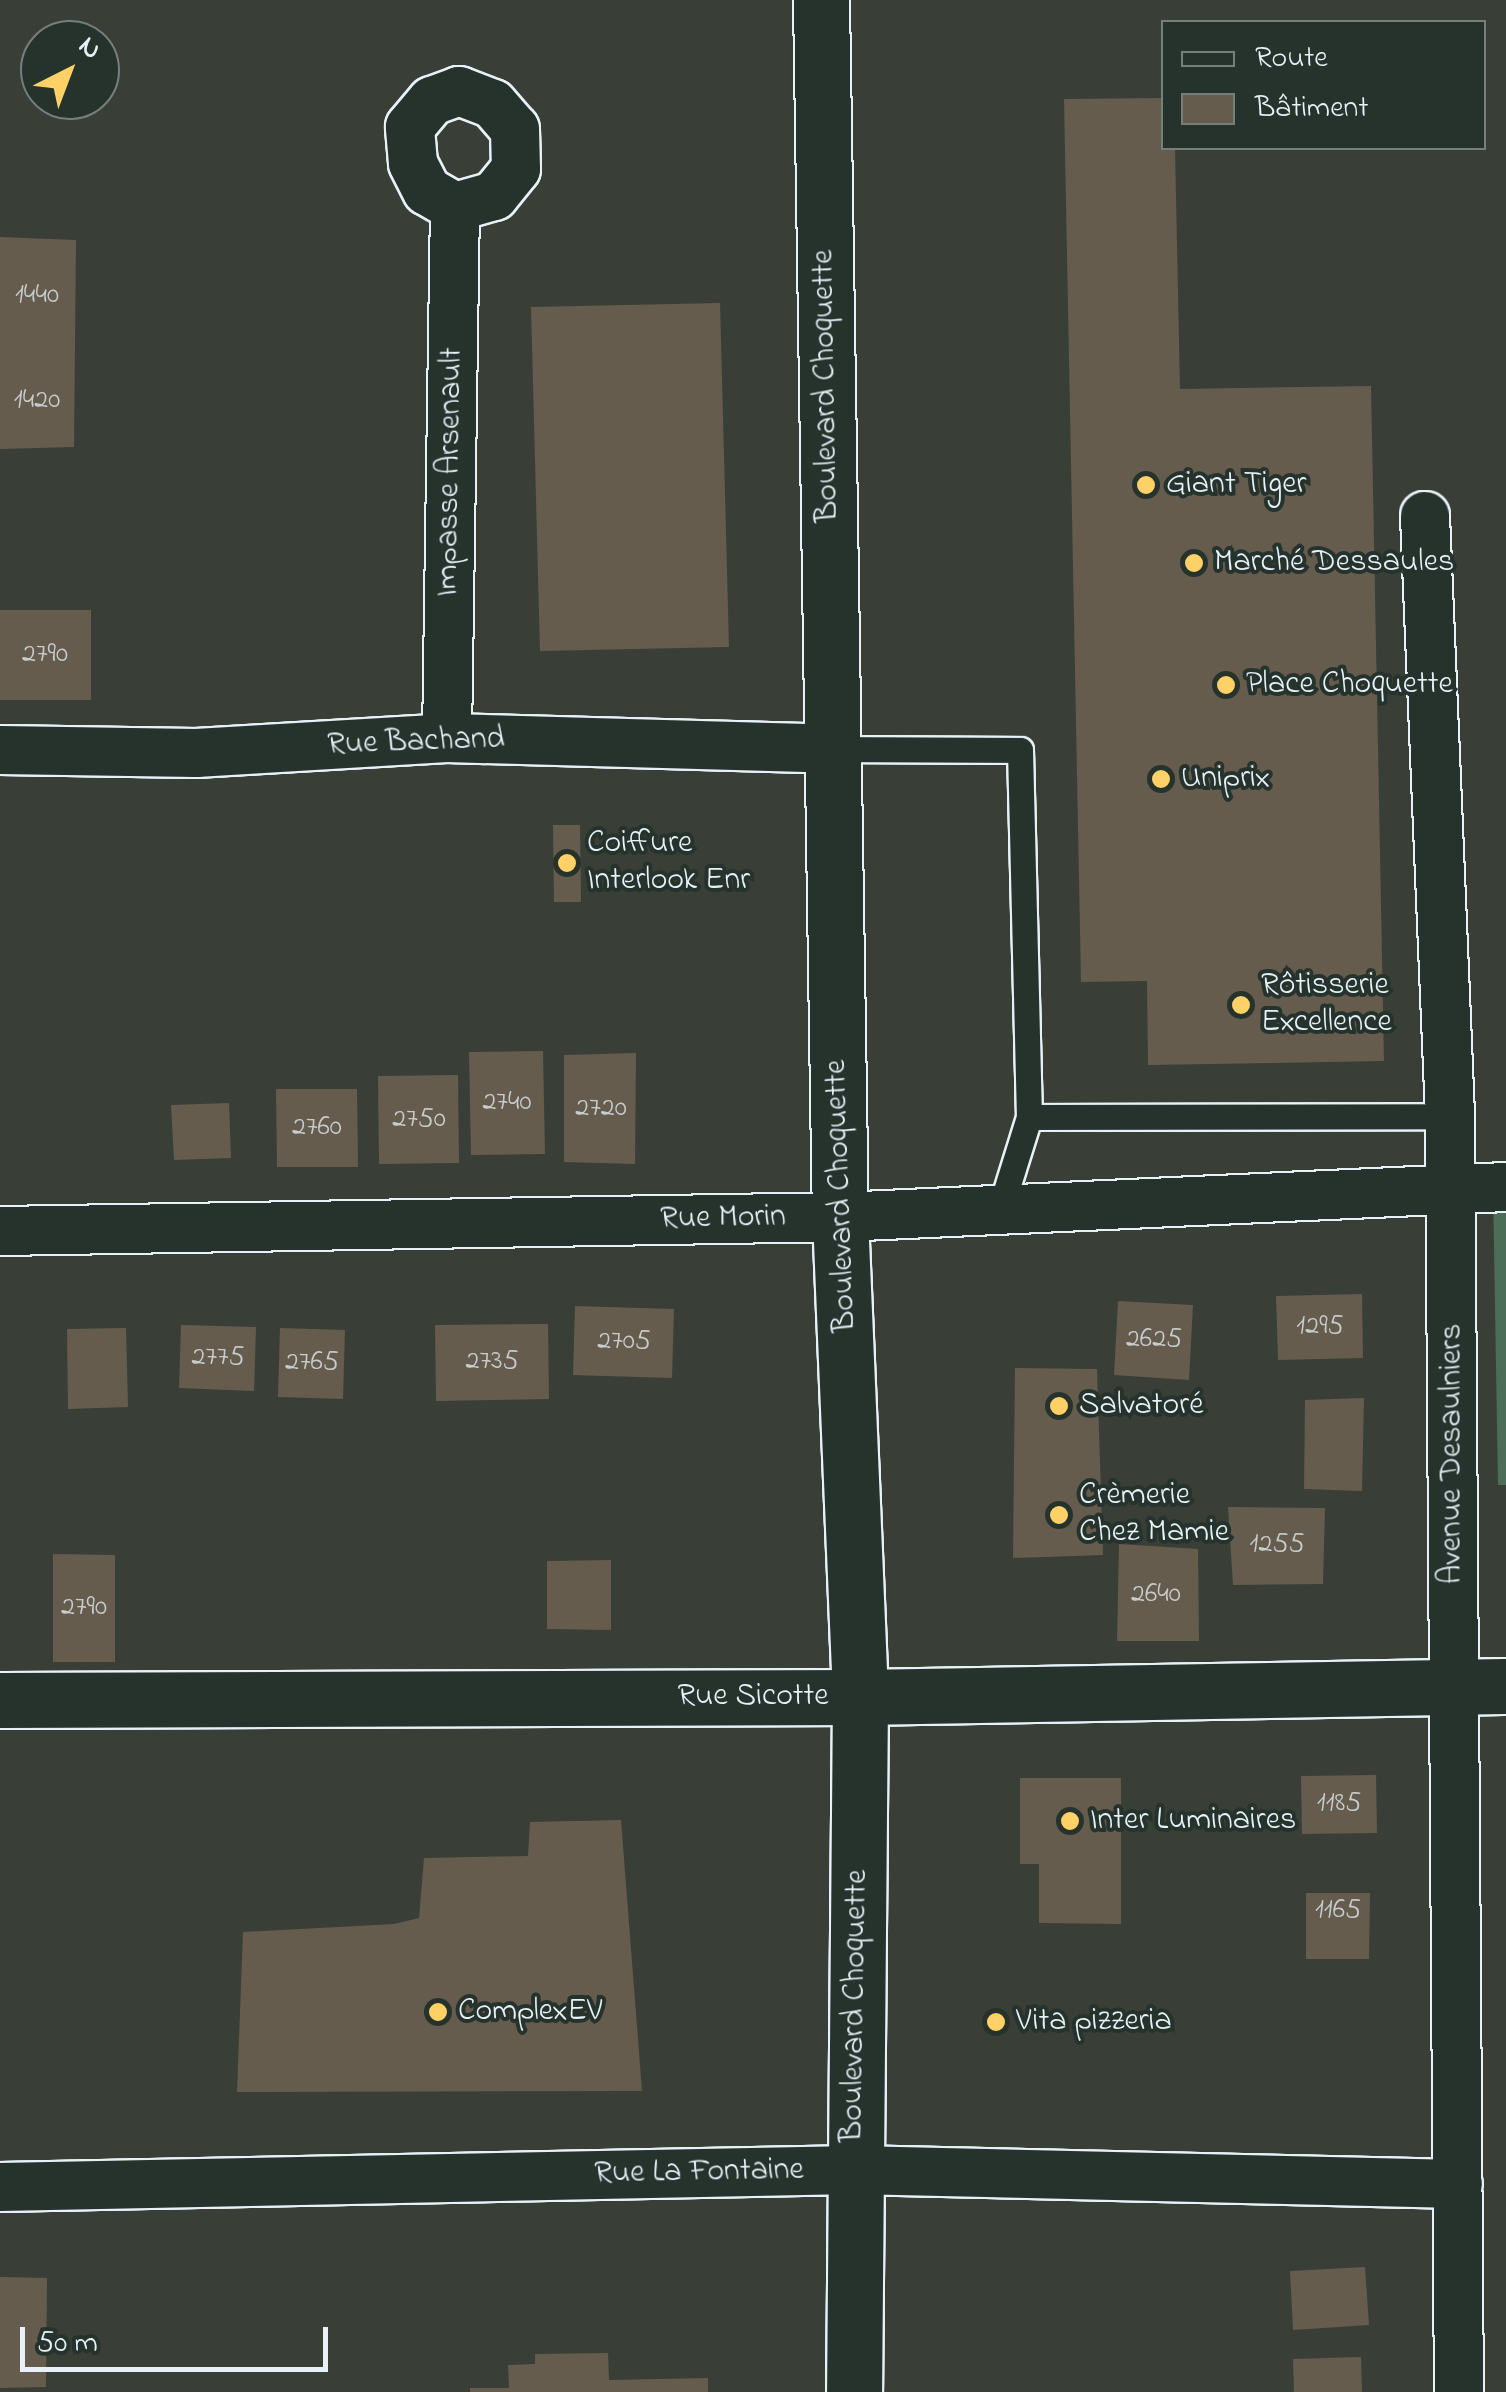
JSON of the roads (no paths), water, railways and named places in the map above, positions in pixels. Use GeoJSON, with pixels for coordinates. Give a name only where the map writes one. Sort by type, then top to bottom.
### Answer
{"type":"FeatureCollection","features":[{"type":"Feature","properties":{"kind":"main road","name":"Boulevard Choquette"},"geometry":{"type":"LineString","coordinates":[[821,0],[840,1216],[860,1697],[854,2392]]}},
{"type":"Feature","properties":{"kind":"main road","name":"Rue Sicotte"},"geometry":{"type":"LineString","coordinates":[[0,1700],[860,1697],[1480,1687]]}},
{"type":"Feature","properties":{"kind":"street","name":"Impasse Arsenault"},"geometry":{"type":"LineString","coordinates":[[447,738],[454,207]]}},
{"type":"Feature","properties":{"kind":"street","name":"Avenue Desaulniers"},"geometry":{"type":"LineString","coordinates":[[1424,516],[1451,1188],[1480,1687],[1458,2184],[1459,2392]]}},
{"type":"Feature","properties":{"kind":"street","name":"Rue Bachand"},"geometry":{"type":"LineString","coordinates":[[0,750],[196,753],[447,738],[833,749]]}},
{"type":"Feature","properties":{"kind":"street","name":"Rue Morin"},"geometry":{"type":"LineString","coordinates":[[0,1231],[840,1216],[1506,1187]]}},
{"type":"Feature","properties":{"kind":"street","name":"Rue La Fontaine"},"geometry":{"type":"LineString","coordinates":[[0,2187],[854,2170],[1458,2184]]}},
{"type":"Feature","properties":{"kind":"lane"},"geometry":{"type":"LineString","coordinates":[[833,749],[1020,750],[1029,1118],[1001,1207]]}},
{"type":"Feature","properties":{"kind":"lane"},"geometry":{"type":"LineString","coordinates":[[1029,1118],[1450,1116]]}},
{"type":"Feature","properties":{"kind":"place","name":"Giant Tiger"},"geometry":{"type":"Point","coordinates":[1146,485]}},
{"type":"Feature","properties":{"kind":"place","name":"Marché Dessaules"},"geometry":{"type":"Point","coordinates":[1194,563]}},
{"type":"Feature","properties":{"kind":"place","name":"Place Choquette"},"geometry":{"type":"Point","coordinates":[1226,685]}},
{"type":"Feature","properties":{"kind":"place","name":"Uniprix"},"geometry":{"type":"Point","coordinates":[1161,779]}},
{"type":"Feature","properties":{"kind":"place","name":"Coiffure Interlook Enr"},"geometry":{"type":"Point","coordinates":[567,863]}},
{"type":"Feature","properties":{"kind":"place","name":"Rôtisserie Excellence"},"geometry":{"type":"Point","coordinates":[1241,1005]}},
{"type":"Feature","properties":{"kind":"place","name":"Salvatoré"},"geometry":{"type":"Point","coordinates":[1059,1406]}},
{"type":"Feature","properties":{"kind":"place","name":"Crèmerie Chez Mamie"},"geometry":{"type":"Point","coordinates":[1059,1515]}},
{"type":"Feature","properties":{"kind":"place","name":"Inter Luminaires"},"geometry":{"type":"Point","coordinates":[1070,1821]}},
{"type":"Feature","properties":{"kind":"place","name":"ComplexEV"},"geometry":{"type":"Point","coordinates":[438,2012]}},
{"type":"Feature","properties":{"kind":"place","name":"Vita pizzeria"},"geometry":{"type":"Point","coordinates":[996,2022]}}]}
